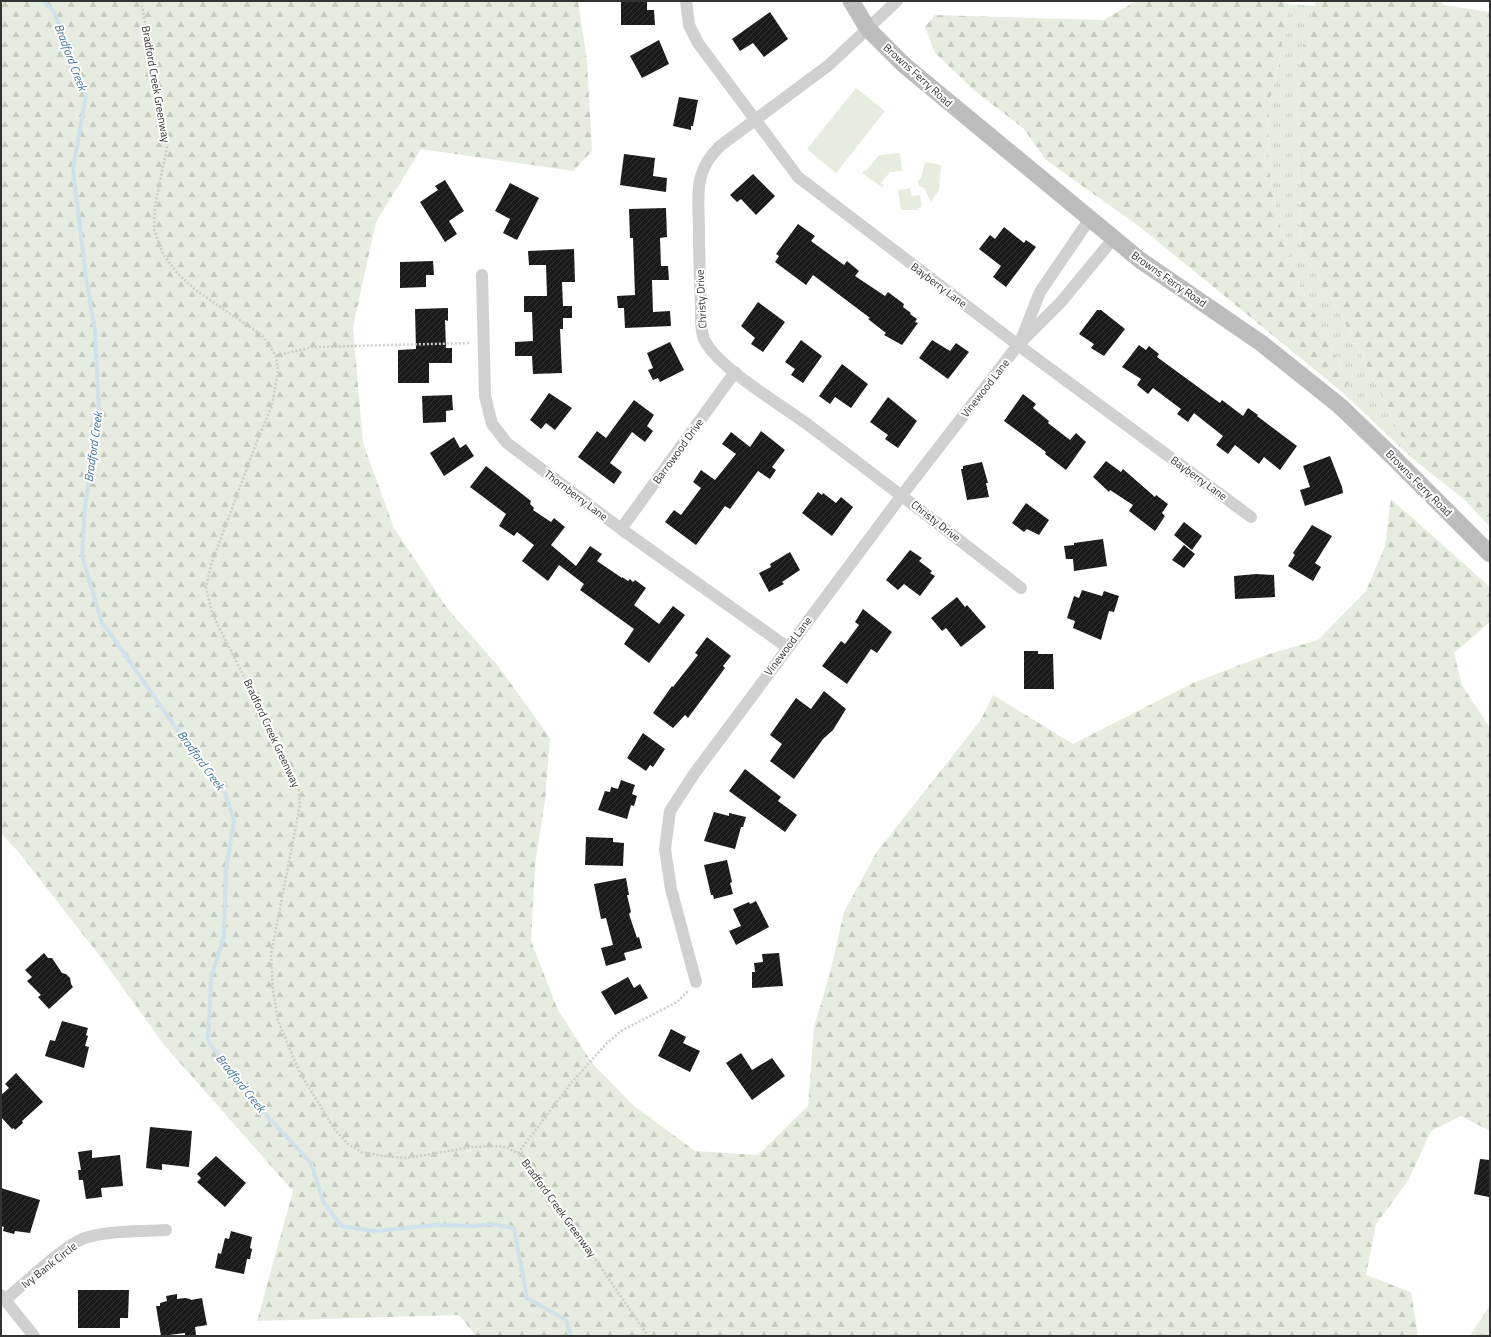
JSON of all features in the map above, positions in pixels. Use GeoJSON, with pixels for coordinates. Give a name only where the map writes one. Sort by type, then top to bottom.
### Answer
{"type":"FeatureCollection","features":[{"type":"Feature","properties":{"kind":"street","name":"Bayberry Lane"},"geometry":{"type":"LineString","coordinates":[[686,1],[689,25],[698,43],[757,120],[798,177],[1018,345],[1251,517]]}},
{"type":"Feature","properties":{"kind":"street","name":"Browns Ferry Road"},"geometry":{"type":"LineString","coordinates":[[851,1],[868,29],[904,65],[1089,220],[1140,260],[1261,344],[1340,406],[1490,554]]}},
{"type":"Feature","properties":{"kind":"street","name":"Christy Drive"},"geometry":{"type":"LineString","coordinates":[[897,1],[829,65],[757,120],[720,146],[710,156],[703,168],[699,184],[702,327],[704,339],[710,348],[734,372],[902,495],[1021,588]]}},
{"type":"Feature","properties":{"kind":"street","name":"Vinewood Lane"},"geometry":{"type":"LineString","coordinates":[[1018,345],[1040,292],[1089,220]]}},
{"type":"Feature","properties":{"kind":"street","name":"Vinewood Lane"},"geometry":{"type":"LineString","coordinates":[[696,982],[671,889],[665,849],[670,811],[694,774],[787,647],[1018,345],[1061,302],[1113,239]]}},
{"type":"Feature","properties":{"kind":"street","name":"Thornberry Lane"},"geometry":{"type":"LineString","coordinates":[[482,275],[485,396],[492,424],[507,443],[621,529],[787,647]]}},
{"type":"Feature","properties":{"kind":"street","name":"Barrowood Drive"},"geometry":{"type":"LineString","coordinates":[[621,529],[734,372]]}},
{"type":"Feature","properties":{"kind":"street","name":"Ivy Bank Circle"},"geometry":{"type":"LineString","coordinates":[[3,1297],[63,1252],[83,1239],[102,1234],[166,1230]]}},
{"type":"Feature","properties":{"kind":"street"},"geometry":{"type":"LineString","coordinates":[[3,1297],[34,1336]]}},
{"type":"Feature","properties":{"kind":"path","name":"Bradford Creek Greenway"},"geometry":{"type":"LineString","coordinates":[[141,1],[168,142],[155,206],[154,229],[158,241],[163,254],[178,274],[197,291],[263,336],[276,356],[278,371],[272,405],[211,565],[206,587],[212,613],[298,784],[300,806],[271,954],[273,990],[278,1021],[300,1073],[335,1130],[348,1144],[362,1152],[407,1158],[472,1147],[502,1146],[518,1153],[530,1164],[648,1336]]}},
{"type":"Feature","properties":{"kind":"path"},"geometry":{"type":"LineString","coordinates":[[276,356],[312,347],[484,343]]}},
{"type":"Feature","properties":{"kind":"path"},"geometry":{"type":"LineString","coordinates":[[518,1153],[572,1082],[607,1043],[621,1031],[677,1002],[696,982]]}},
{"type":"Feature","properties":{"kind":"green space"},"geometry":{"type":"Polygon","coordinates":[[[1,1],[578,1],[587,61],[592,151],[573,171],[421,149],[376,222],[353,327],[363,443],[394,528],[447,608],[498,666],[550,738],[545,801],[535,865],[531,941],[558,1010],[592,1063],[634,1106],[695,1151],[758,1155],[808,1106],[814,1027],[830,973],[844,912],[876,853],[980,721],[993,695],[1073,744],[1193,683],[1266,655],[1318,640],[1366,591],[1385,546],[1391,499],[1490,587],[1490,622],[1454,653],[1462,685],[1490,728],[1490,1131],[1461,1116],[1431,1131],[1408,1181],[1376,1224],[1366,1275],[1411,1292],[1418,1336],[476,1336],[459,1315],[257,1321],[293,1191],[165,1046],[99,955],[21,855],[1,833],[1,1]]]}},
{"type":"Feature","properties":{"kind":"green space"},"geometry":{"type":"Polygon","coordinates":[[[1136,1],[1281,1],[1289,4],[1279,62],[1269,103],[1268,164],[1278,219],[1297,279],[1349,382],[1342,392],[1140,227],[1046,160],[1024,129],[975,91],[935,53],[925,27],[935,15],[1104,20],[1136,1]]]}},
{"type":"Feature","properties":{"kind":"green space"},"geometry":{"type":"Polygon","coordinates":[[[1316,1],[1441,1],[1444,5],[1490,12],[1490,527],[1465,500],[1413,459],[1343,318],[1300,248],[1297,75],[1316,1]]]}},
{"type":"Feature","properties":{"kind":"green space"},"geometry":{"type":"Polygon","coordinates":[[[1289,4],[1316,6],[1297,75],[1300,248],[1343,318],[1413,459],[1342,392],[1349,382],[1297,279],[1278,219],[1268,164],[1269,103],[1279,62],[1289,4]]]}},
{"type":"Feature","properties":{"kind":"green space"},"geometry":{"type":"Polygon","coordinates":[[[856,88],[885,111],[836,173],[807,149],[856,88]]]}},
{"type":"Feature","properties":{"kind":"green space"},"geometry":{"type":"Polygon","coordinates":[[[900,153],[902,171],[890,172],[881,183],[884,185],[882,187],[862,173],[864,170],[866,171],[879,155],[900,153]]]}},
{"type":"Feature","properties":{"kind":"green space"},"geometry":{"type":"Polygon","coordinates":[[[925,162],[941,165],[939,190],[931,202],[924,188],[919,186],[918,181],[921,178],[925,162]]]}},
{"type":"Feature","properties":{"kind":"green space"},"geometry":{"type":"Polygon","coordinates":[[[910,188],[912,196],[920,195],[922,207],[918,208],[918,210],[901,210],[898,190],[910,188]]]}},
{"type":"Feature","properties":{"kind":"green space"},"geometry":{"type":"Polygon","coordinates":[[[1490,1305],[1490,1336],[1470,1336],[1490,1305]]]}},
{"type":"Feature","properties":{"kind":"building"},"geometry":{"type":"Polygon","coordinates":[[[621,1],[647,1],[647,10],[654,10],[655,25],[621,25],[621,1]]]}},
{"type":"Feature","properties":{"kind":"building"},"geometry":{"type":"Polygon","coordinates":[[[770,12],[788,39],[764,57],[753,43],[740,51],[732,39],[770,12]]]}},
{"type":"Feature","properties":{"kind":"building"},"geometry":{"type":"Polygon","coordinates":[[[659,40],[669,64],[642,78],[630,56],[659,40]]]}},
{"type":"Feature","properties":{"kind":"building"},"geometry":{"type":"Polygon","coordinates":[[[679,97],[698,100],[691,130],[673,126],[679,97]]]}},
{"type":"Feature","properties":{"kind":"building"},"geometry":{"type":"Polygon","coordinates":[[[624,154],[655,158],[653,176],[667,178],[666,192],[620,185],[624,154]]]}},
{"type":"Feature","properties":{"kind":"building"},"geometry":{"type":"Polygon","coordinates":[[[753,174],[775,196],[756,215],[741,199],[737,202],[730,195],[753,174]]]}},
{"type":"Feature","properties":{"kind":"building"},"geometry":{"type":"Polygon","coordinates":[[[445,180],[464,211],[449,221],[457,234],[445,242],[420,202],[438,190],[435,186],[445,180]]]}},
{"type":"Feature","properties":{"kind":"building"},"geometry":{"type":"Polygon","coordinates":[[[510,183],[539,198],[517,240],[503,233],[510,219],[495,211],[510,183]]]}},
{"type":"Feature","properties":{"kind":"building"},"geometry":{"type":"Polygon","coordinates":[[[666,208],[667,237],[660,238],[661,266],[668,266],[669,280],[652,280],[653,312],[670,311],[671,326],[625,328],[624,308],[618,308],[617,296],[635,295],[633,238],[630,238],[629,209],[666,208]]]}},
{"type":"Feature","properties":{"kind":"building"},"geometry":{"type":"Polygon","coordinates":[[[798,224],[815,236],[811,241],[844,265],[847,261],[859,271],[855,276],[885,296],[888,292],[904,304],[903,307],[917,319],[915,322],[918,323],[902,345],[884,335],[886,333],[868,319],[870,318],[813,275],[806,285],[775,262],[779,256],[776,254],[798,224]]]}},
{"type":"Feature","properties":{"kind":"building"},"geometry":{"type":"Polygon","coordinates":[[[1004,227],[1024,243],[1026,240],[1036,247],[1006,287],[993,277],[1001,266],[979,249],[990,235],[995,239],[1004,227]]]}},
{"type":"Feature","properties":{"kind":"building"},"geometry":{"type":"Polygon","coordinates":[[[574,249],[575,282],[562,282],[563,306],[572,306],[572,318],[563,318],[563,329],[560,329],[562,373],[533,374],[532,356],[515,356],[515,342],[533,341],[532,312],[524,312],[524,296],[547,296],[546,265],[529,265],[528,251],[574,249]]]}},
{"type":"Feature","properties":{"kind":"building"},"geometry":{"type":"Polygon","coordinates":[[[433,261],[434,275],[426,275],[426,287],[400,288],[400,262],[433,261]]]}},
{"type":"Feature","properties":{"kind":"building"},"geometry":{"type":"Polygon","coordinates":[[[758,302],[785,322],[763,352],[751,344],[755,338],[741,326],[758,302]]]}},
{"type":"Feature","properties":{"kind":"building"},"geometry":{"type":"Polygon","coordinates":[[[448,308],[448,321],[445,320],[446,348],[452,348],[452,363],[429,363],[429,383],[398,383],[398,350],[416,349],[415,309],[448,308]]]}},
{"type":"Feature","properties":{"kind":"building"},"geometry":{"type":"Polygon","coordinates":[[[1097,310],[1101,310],[1125,329],[1104,356],[1091,348],[1094,344],[1079,334],[1097,310]]]}},
{"type":"Feature","properties":{"kind":"building"},"geometry":{"type":"Polygon","coordinates":[[[801,340],[822,356],[803,383],[791,375],[795,369],[785,362],[801,340]]]}},
{"type":"Feature","properties":{"kind":"building"},"geometry":{"type":"Polygon","coordinates":[[[932,340],[950,351],[956,343],[969,352],[948,379],[919,358],[932,340]]]}},
{"type":"Feature","properties":{"kind":"building"},"geometry":{"type":"Polygon","coordinates":[[[670,342],[684,370],[660,382],[658,378],[653,380],[648,370],[653,368],[647,353],[670,342]]]}},
{"type":"Feature","properties":{"kind":"building"},"geometry":{"type":"Polygon","coordinates":[[[1139,345],[1146,350],[1149,346],[1159,354],[1157,357],[1220,403],[1222,400],[1243,416],[1248,408],[1297,446],[1280,470],[1264,457],[1259,464],[1235,445],[1228,454],[1216,445],[1223,436],[1194,413],[1188,422],[1177,414],[1181,409],[1153,388],[1148,394],[1137,385],[1141,379],[1122,367],[1139,345]]]}},
{"type":"Feature","properties":{"kind":"building"},"geometry":{"type":"Polygon","coordinates":[[[842,364],[868,384],[851,408],[835,397],[830,404],[819,396],[842,364]]]}},
{"type":"Feature","properties":{"kind":"building"},"geometry":{"type":"Polygon","coordinates":[[[549,393],[572,408],[555,430],[546,423],[541,429],[530,420],[549,393]]]}},
{"type":"Feature","properties":{"kind":"building"},"geometry":{"type":"Polygon","coordinates":[[[1023,394],[1036,404],[1033,408],[1049,421],[1048,423],[1070,440],[1076,433],[1086,442],[1066,470],[1045,454],[1046,452],[1004,421],[1023,394]]]}},
{"type":"Feature","properties":{"kind":"building"},"geometry":{"type":"Polygon","coordinates":[[[452,395],[453,410],[446,411],[446,422],[423,423],[422,396],[452,395]]]}},
{"type":"Feature","properties":{"kind":"building"},"geometry":{"type":"Polygon","coordinates":[[[888,397],[917,421],[898,448],[885,439],[888,435],[870,422],[888,397]]]}},
{"type":"Feature","properties":{"kind":"building"},"geometry":{"type":"Polygon","coordinates":[[[634,400],[654,415],[647,426],[653,431],[645,442],[632,432],[610,463],[622,472],[614,484],[578,457],[597,431],[606,438],[634,400]]]}},
{"type":"Feature","properties":{"kind":"building"},"geometry":{"type":"Polygon","coordinates":[[[761,431],[785,450],[772,467],[776,470],[770,479],[758,471],[730,509],[725,506],[696,545],[665,522],[674,510],[681,515],[701,488],[693,482],[701,470],[715,480],[736,454],[722,444],[731,432],[750,447],[761,431]]]}},
{"type":"Feature","properties":{"kind":"building"},"geometry":{"type":"Polygon","coordinates":[[[454,437],[460,448],[466,444],[474,456],[444,476],[430,453],[454,437]]]}},
{"type":"Feature","properties":{"kind":"building"},"geometry":{"type":"Polygon","coordinates":[[[1330,456],[1343,493],[1305,506],[1300,490],[1310,487],[1303,466],[1330,456]]]}},
{"type":"Feature","properties":{"kind":"building"},"geometry":{"type":"Polygon","coordinates":[[[1106,461],[1121,472],[1123,469],[1155,497],[1156,495],[1168,504],[1162,513],[1165,516],[1155,531],[1129,511],[1133,505],[1110,490],[1109,492],[1093,477],[1106,461]]]}},
{"type":"Feature","properties":{"kind":"building"},"geometry":{"type":"Polygon","coordinates":[[[982,462],[988,483],[986,483],[989,497],[967,500],[961,469],[963,469],[963,466],[982,462]]]}},
{"type":"Feature","properties":{"kind":"building"},"geometry":{"type":"Polygon","coordinates":[[[486,466],[531,501],[530,504],[534,508],[533,510],[551,522],[554,518],[565,527],[551,545],[576,566],[590,546],[602,554],[597,561],[622,578],[628,581],[630,579],[633,582],[635,580],[646,588],[634,605],[659,624],[673,606],[685,615],[649,663],[624,644],[634,629],[580,590],[584,584],[559,565],[548,581],[522,561],[534,545],[517,532],[514,536],[499,526],[506,514],[470,487],[486,466]]]}},
{"type":"Feature","properties":{"kind":"building"},"geometry":{"type":"Polygon","coordinates":[[[818,492],[822,495],[823,493],[836,503],[841,497],[853,507],[832,536],[802,513],[818,492]]]}},
{"type":"Feature","properties":{"kind":"building"},"geometry":{"type":"Polygon","coordinates":[[[1026,503],[1049,520],[1039,535],[1027,529],[1024,532],[1012,523],[1026,503]]]}},
{"type":"Feature","properties":{"kind":"building"},"geometry":{"type":"Polygon","coordinates":[[[1184,522],[1202,536],[1192,550],[1174,535],[1184,522]]]}},
{"type":"Feature","properties":{"kind":"building"},"geometry":{"type":"Polygon","coordinates":[[[1312,525],[1332,536],[1315,563],[1321,567],[1313,581],[1288,566],[1295,555],[1293,553],[1312,525]]]}},
{"type":"Feature","properties":{"kind":"building"},"geometry":{"type":"Polygon","coordinates":[[[1103,539],[1107,566],[1074,571],[1073,559],[1066,559],[1064,546],[1103,539]]]}},
{"type":"Feature","properties":{"kind":"building"},"geometry":{"type":"Polygon","coordinates":[[[1184,545],[1195,554],[1184,568],[1172,560],[1184,545]]]}},
{"type":"Feature","properties":{"kind":"building"},"geometry":{"type":"Polygon","coordinates":[[[910,550],[922,558],[919,561],[932,571],[930,573],[935,576],[920,596],[904,584],[898,590],[886,580],[910,550]]]}},
{"type":"Feature","properties":{"kind":"building"},"geometry":{"type":"Polygon","coordinates":[[[790,552],[800,570],[782,582],[784,584],[769,592],[759,573],[771,567],[770,564],[790,552]]]}},
{"type":"Feature","properties":{"kind":"building"},"geometry":{"type":"Polygon","coordinates":[[[1256,574],[1274,575],[1275,597],[1235,599],[1234,576],[1256,574]]]}},
{"type":"Feature","properties":{"kind":"building"},"geometry":{"type":"Polygon","coordinates":[[[1082,590],[1102,596],[1104,591],[1119,596],[1114,612],[1109,611],[1101,640],[1073,628],[1075,621],[1067,618],[1074,596],[1079,598],[1082,590]]]}},
{"type":"Feature","properties":{"kind":"building"},"geometry":{"type":"Polygon","coordinates":[[[957,597],[965,607],[967,605],[986,627],[961,647],[946,628],[942,631],[931,618],[957,597]]]}},
{"type":"Feature","properties":{"kind":"building"},"geometry":{"type":"Polygon","coordinates":[[[863,609],[892,632],[877,653],[871,649],[847,684],[822,666],[841,641],[845,644],[859,625],[855,622],[863,609]]]}},
{"type":"Feature","properties":{"kind":"building"},"geometry":{"type":"Polygon","coordinates":[[[707,637],[731,656],[723,666],[725,668],[688,718],[685,715],[673,728],[653,713],[672,686],[673,687],[698,655],[695,653],[707,637]]]}},
{"type":"Feature","properties":{"kind":"building"},"geometry":{"type":"Polygon","coordinates":[[[1024,651],[1038,651],[1038,654],[1053,654],[1054,689],[1024,689],[1024,651]]]}},
{"type":"Feature","properties":{"kind":"building"},"geometry":{"type":"Polygon","coordinates":[[[824,691],[846,709],[833,730],[823,739],[794,779],[770,761],[782,744],[770,735],[796,698],[811,709],[824,691]]]}},
{"type":"Feature","properties":{"kind":"building"},"geometry":{"type":"Polygon","coordinates":[[[643,733],[665,749],[653,767],[650,765],[646,771],[627,758],[643,733]]]}},
{"type":"Feature","properties":{"kind":"building"},"geometry":{"type":"Polygon","coordinates":[[[745,769],[781,797],[778,801],[797,815],[785,832],[729,791],[745,769]]]}},
{"type":"Feature","properties":{"kind":"building"},"geometry":{"type":"Polygon","coordinates":[[[621,780],[635,785],[632,794],[637,796],[634,806],[631,805],[627,819],[598,810],[605,791],[610,792],[611,787],[618,789],[621,780]]]}},
{"type":"Feature","properties":{"kind":"building"},"geometry":{"type":"Polygon","coordinates":[[[714,812],[729,816],[729,813],[746,817],[743,827],[741,827],[735,849],[704,841],[714,812]]]}},
{"type":"Feature","properties":{"kind":"building"},"geometry":{"type":"Polygon","coordinates":[[[586,837],[613,838],[613,842],[624,843],[623,866],[585,865],[586,837]]]}},
{"type":"Feature","properties":{"kind":"building"},"geometry":{"type":"Polygon","coordinates":[[[727,860],[733,894],[714,899],[713,895],[711,895],[704,865],[727,860]]]}},
{"type":"Feature","properties":{"kind":"building"},"geometry":{"type":"Polygon","coordinates":[[[626,878],[629,895],[627,895],[631,912],[629,914],[642,948],[624,953],[626,960],[606,966],[601,948],[613,945],[606,918],[601,919],[594,884],[626,878]]]}},
{"type":"Feature","properties":{"kind":"building"},"geometry":{"type":"Polygon","coordinates":[[[756,901],[769,927],[736,945],[729,931],[741,926],[733,909],[749,902],[750,904],[756,901]]]}},
{"type":"Feature","properties":{"kind":"building"},"geometry":{"type":"Polygon","coordinates":[[[44,953],[48,958],[52,958],[62,973],[66,974],[70,978],[73,987],[49,1009],[38,997],[41,995],[27,981],[32,977],[25,970],[44,953]]]}},
{"type":"Feature","properties":{"kind":"building"},"geometry":{"type":"Polygon","coordinates":[[[779,953],[783,986],[752,988],[752,972],[755,972],[754,963],[763,962],[762,954],[779,953]]]}},
{"type":"Feature","properties":{"kind":"building"},"geometry":{"type":"Polygon","coordinates":[[[628,977],[634,988],[640,984],[648,998],[615,1015],[601,992],[628,977]]]}},
{"type":"Feature","properties":{"kind":"building"},"geometry":{"type":"Polygon","coordinates":[[[62,1021],[88,1028],[86,1035],[88,1036],[85,1046],[89,1047],[84,1068],[45,1056],[50,1040],[55,1041],[62,1021]]]}},
{"type":"Feature","properties":{"kind":"building"},"geometry":{"type":"Polygon","coordinates":[[[671,1029],[686,1037],[683,1043],[700,1051],[690,1072],[658,1056],[671,1029]]]}},
{"type":"Feature","properties":{"kind":"building"},"geometry":{"type":"Polygon","coordinates":[[[741,1053],[752,1070],[772,1058],[785,1076],[752,1100],[726,1063],[741,1053]]]}},
{"type":"Feature","properties":{"kind":"building"},"geometry":{"type":"Polygon","coordinates":[[[16,1073],[43,1102],[22,1121],[23,1123],[15,1130],[14,1128],[12,1129],[1,1117],[1,1095],[9,1088],[5,1084],[16,1073]]]}},
{"type":"Feature","properties":{"kind":"building"},"geometry":{"type":"Polygon","coordinates":[[[150,1127],[192,1131],[189,1167],[162,1164],[162,1170],[146,1168],[150,1127]]]}},
{"type":"Feature","properties":{"kind":"building"},"geometry":{"type":"Polygon","coordinates":[[[92,1150],[92,1158],[120,1155],[123,1186],[101,1188],[102,1197],[86,1199],[83,1180],[79,1180],[78,1170],[81,1170],[78,1152],[92,1150]]]}},
{"type":"Feature","properties":{"kind":"building"},"geometry":{"type":"Polygon","coordinates":[[[216,1156],[246,1183],[225,1207],[197,1182],[201,1178],[197,1174],[216,1156]]]}},
{"type":"Feature","properties":{"kind":"building"},"geometry":{"type":"Polygon","coordinates":[[[1480,1159],[1490,1160],[1489,1197],[1474,1194],[1480,1159]]]}},
{"type":"Feature","properties":{"kind":"building"},"geometry":{"type":"Polygon","coordinates":[[[1,1188],[40,1200],[30,1233],[15,1231],[14,1234],[3,1231],[4,1227],[1,1226],[1,1188]]]}},
{"type":"Feature","properties":{"kind":"building"},"geometry":{"type":"Polygon","coordinates":[[[231,1231],[252,1237],[250,1259],[247,1259],[244,1274],[215,1268],[218,1253],[221,1254],[225,1238],[229,1239],[231,1231]]]}},
{"type":"Feature","properties":{"kind":"building"},"geometry":{"type":"Polygon","coordinates":[[[78,1290],[129,1290],[128,1318],[120,1318],[120,1328],[78,1328],[78,1290]]]}},
{"type":"Feature","properties":{"kind":"building"},"geometry":{"type":"Polygon","coordinates":[[[177,1294],[177,1299],[185,1298],[191,1300],[202,1298],[207,1325],[195,1327],[196,1335],[185,1336],[185,1333],[161,1336],[156,1306],[160,1306],[160,1303],[167,1301],[166,1296],[177,1294]]]}},
{"type":"Feature","properties":{"kind":"waterway","name":"Bradford Creek"},"geometry":{"type":"LineString","coordinates":[[44,1],[54,12],[86,95],[73,169],[86,277],[95,331],[99,412],[85,507],[82,556],[103,626],[105,626],[190,748],[225,793],[234,820],[226,870],[224,937],[211,977],[208,1041],[257,1105],[311,1163],[323,1201],[341,1226],[374,1231],[437,1225],[476,1226],[491,1224],[514,1228],[527,1298],[566,1320],[571,1336]]}}]}
